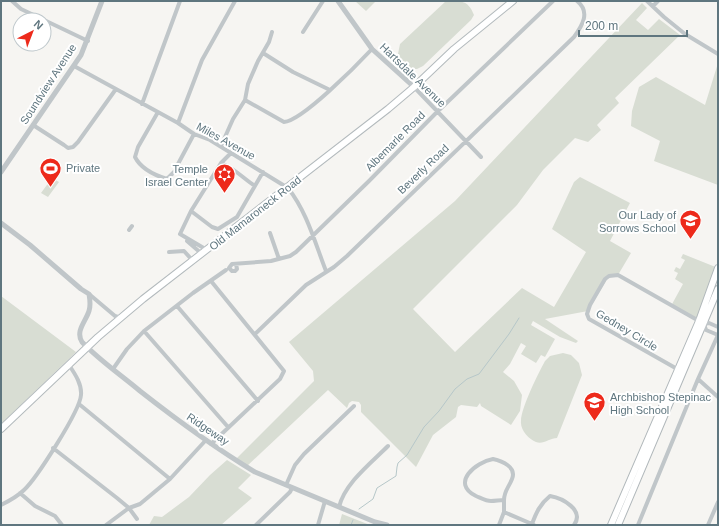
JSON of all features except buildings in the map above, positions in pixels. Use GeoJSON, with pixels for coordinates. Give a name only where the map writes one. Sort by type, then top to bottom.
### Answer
{"type":"FeatureCollection","features":[{"type":"Feature","properties":{"kind":"main road","name":"Old Mamaroneck Road"},"geometry":{"type":"LineString","coordinates":[[1,429],[87,347],[121,318],[288,188],[414,87],[454,49],[513,1]]}},
{"type":"Feature","properties":{"kind":"main road"},"geometry":{"type":"LineString","coordinates":[[701,323],[718,268]]}},
{"type":"Feature","properties":{"kind":"main road"},"geometry":{"type":"LineString","coordinates":[[611,525],[664,400],[680,371],[718,289]]}},
{"type":"Feature","properties":{"kind":"main road"},"geometry":{"type":"LineString","coordinates":[[618,525],[658,433],[670,403],[680,371]]}},
{"type":"Feature","properties":{"kind":"street"},"geometry":{"type":"LineString","coordinates":[[12,1],[21,9],[88,40]]}},
{"type":"Feature","properties":{"kind":"street","name":"Soundview Avenue"},"geometry":{"type":"LineString","coordinates":[[1,172],[74,66],[88,40],[102,1]]}},
{"type":"Feature","properties":{"kind":"street"},"geometry":{"type":"LineString","coordinates":[[142,104],[180,1]]}},
{"type":"Feature","properties":{"kind":"street"},"geometry":{"type":"LineString","coordinates":[[178,123],[202,60],[235,1]]}},
{"type":"Feature","properties":{"kind":"street"},"geometry":{"type":"LineString","coordinates":[[303,32],[323,1]]}},
{"type":"Feature","properties":{"kind":"street","name":"Hartsdale Avenue"},"geometry":{"type":"LineString","coordinates":[[338,1],[372,49],[414,87],[481,157]]}},
{"type":"Feature","properties":{"kind":"street","name":"Albemarle Road"},"geometry":{"type":"LineString","coordinates":[[236,264],[279,259],[290,256],[296,252],[437,112],[553,1]]}},
{"type":"Feature","properties":{"kind":"street"},"geometry":{"type":"LineString","coordinates":[[577,1],[582,3]]}},
{"type":"Feature","properties":{"kind":"street"},"geometry":{"type":"LineString","coordinates":[[647,1],[685,34],[717,52]]}},
{"type":"Feature","properties":{"kind":"street"},"geometry":{"type":"LineString","coordinates":[[653,6],[658,1]]}},
{"type":"Feature","properties":{"kind":"street","name":"Beverly Road"},"geometry":{"type":"LineString","coordinates":[[255,334],[306,285],[347,256],[574,37],[584,22],[585,16],[582,3]]}},
{"type":"Feature","properties":{"kind":"street"},"geometry":{"type":"LineString","coordinates":[[221,146],[233,119],[245,100],[248,84],[272,32]]}},
{"type":"Feature","properties":{"kind":"street"},"geometry":{"type":"LineString","coordinates":[[245,100],[284,122],[288,122],[345,77],[372,49]]}},
{"type":"Feature","properties":{"kind":"street"},"geometry":{"type":"LineString","coordinates":[[263,53],[293,72],[330,90]]}},
{"type":"Feature","properties":{"kind":"street","name":"Miles Avenue"},"geometry":{"type":"LineString","coordinates":[[74,66],[178,123],[194,134],[221,146],[288,188],[296,198],[326,271]]}},
{"type":"Feature","properties":{"kind":"street"},"geometry":{"type":"LineString","coordinates":[[33,125],[68,148],[73,146],[78,142],[116,89]]}},
{"type":"Feature","properties":{"kind":"street"},"geometry":{"type":"LineString","coordinates":[[158,112],[138,147],[135,157],[138,164],[150,172],[167,179],[174,173],[194,134]]}},
{"type":"Feature","properties":{"kind":"street"},"geometry":{"type":"LineString","coordinates":[[205,252],[180,234],[191,211],[221,163],[231,153]]}},
{"type":"Feature","properties":{"kind":"street"},"geometry":{"type":"LineString","coordinates":[[221,163],[237,170],[243,177],[255,186]]}},
{"type":"Feature","properties":{"kind":"street"},"geometry":{"type":"LineString","coordinates":[[191,211],[218,229],[237,216],[264,172]]}},
{"type":"Feature","properties":{"kind":"street"},"geometry":{"type":"LineString","coordinates":[[1,223],[30,245],[115,316],[121,318]]}},
{"type":"Feature","properties":{"kind":"street"},"geometry":{"type":"LineString","coordinates":[[270,233],[279,259]]}},
{"type":"Feature","properties":{"kind":"street"},"geometry":{"type":"LineString","coordinates":[[169,252],[184,252],[193,261]]}},
{"type":"Feature","properties":{"kind":"street"},"geometry":{"type":"LineString","coordinates":[[113,369],[126,349],[144,331],[226,270]]}},
{"type":"Feature","properties":{"kind":"street","name":"Gedney Circle"},"geometry":{"type":"LineString","coordinates":[[680,371],[592,321],[587,314],[590,305],[605,279],[609,276],[615,275],[701,323]]}},
{"type":"Feature","properties":{"kind":"street"},"geometry":{"type":"LineString","coordinates":[[210,281],[284,371],[280,379],[258,401],[228,427],[212,444]]}},
{"type":"Feature","properties":{"kind":"street"},"geometry":{"type":"LineString","coordinates":[[87,347],[79,336],[90,310],[89,294]]}},
{"type":"Feature","properties":{"kind":"street"},"geometry":{"type":"LineString","coordinates":[[177,306],[258,401]]}},
{"type":"Feature","properties":{"kind":"street"},"geometry":{"type":"LineString","coordinates":[[701,323],[709,323],[718,327]]}},
{"type":"Feature","properties":{"kind":"street"},"geometry":{"type":"LineString","coordinates":[[638,525],[698,379],[718,335],[706,330],[701,323]]}},
{"type":"Feature","properties":{"kind":"street"},"geometry":{"type":"LineString","coordinates":[[144,331],[228,427]]}},
{"type":"Feature","properties":{"kind":"street","name":"Ridgeway"},"geometry":{"type":"LineString","coordinates":[[87,347],[177,420],[255,472],[286,486],[338,506],[374,523],[387,525]]}},
{"type":"Feature","properties":{"kind":"street"},"geometry":{"type":"LineString","coordinates":[[1,505],[20,493],[30,484],[79,404],[81,394],[80,385],[69,365]]}},
{"type":"Feature","properties":{"kind":"street"},"geometry":{"type":"LineString","coordinates":[[698,379],[718,397]]}},
{"type":"Feature","properties":{"kind":"street"},"geometry":{"type":"LineString","coordinates":[[664,400],[670,403]]}},
{"type":"Feature","properties":{"kind":"street"},"geometry":{"type":"LineString","coordinates":[[79,404],[170,479]]}},
{"type":"Feature","properties":{"kind":"street"},"geometry":{"type":"LineString","coordinates":[[286,486],[295,466],[304,454],[354,406]]}},
{"type":"Feature","properties":{"kind":"street"},"geometry":{"type":"LineString","coordinates":[[651,429],[658,433]]}},
{"type":"Feature","properties":{"kind":"street"},"geometry":{"type":"LineString","coordinates":[[106,525],[129,508],[140,504],[170,479],[206,440]]}},
{"type":"Feature","properties":{"kind":"street"},"geometry":{"type":"LineString","coordinates":[[338,506],[347,488],[388,446]]}},
{"type":"Feature","properties":{"kind":"street"},"geometry":{"type":"LineString","coordinates":[[53,448],[129,508],[137,519]]}},
{"type":"Feature","properties":{"kind":"street"},"geometry":{"type":"LineString","coordinates":[[499,525],[504,512],[504,500],[504,494],[513,475],[512,472],[508,465],[500,460],[493,459],[486,460],[473,468],[466,477],[465,482],[470,491],[473,494],[490,501],[504,500]]}},
{"type":"Feature","properties":{"kind":"street"},"geometry":{"type":"LineString","coordinates":[[630,481],[636,484]]}},
{"type":"Feature","properties":{"kind":"street"},"geometry":{"type":"LineString","coordinates":[[256,525],[290,492],[292,488]]}},
{"type":"Feature","properties":{"kind":"street"},"geometry":{"type":"LineString","coordinates":[[20,493],[35,506],[55,516],[62,525]]}},
{"type":"Feature","properties":{"kind":"street"},"geometry":{"type":"LineString","coordinates":[[504,512],[533,525],[538,510],[544,501],[550,496],[570,505],[576,514],[576,522],[574,525]]}},
{"type":"Feature","properties":{"kind":"street"},"geometry":{"type":"LineString","coordinates":[[318,525],[325,501]]}},
{"type":"Feature","properties":{"kind":"street"},"geometry":{"type":"LineString","coordinates":[[708,525],[718,502]]}},
{"type":"Feature","properties":{"kind":"shaded area"},"geometry":{"type":"Polygon","coordinates":[[[355,1],[376,1],[366,11],[355,1]]]}},
{"type":"Feature","properties":{"kind":"shaded area"},"geometry":{"type":"Polygon","coordinates":[[[446,1],[460,1],[467,4],[474,15],[471,20],[423,66],[417,69],[410,69],[403,65],[398,54],[400,44],[446,1]]]}},
{"type":"Feature","properties":{"kind":"shaded area"},"geometry":{"type":"Polygon","coordinates":[[[642,3],[647,8],[636,20],[648,30],[659,19],[680,35],[615,98],[619,103],[597,125],[601,130],[588,142],[575,138],[543,170],[517,205],[413,309],[455,352],[522,288],[554,307],[586,252],[552,229],[574,182],[580,177],[630,203],[610,241],[631,253],[618,275],[609,276],[588,311],[545,319],[578,341],[576,343],[560,337],[533,321],[531,325],[555,339],[545,357],[541,355],[536,363],[521,354],[526,346],[521,343],[510,364],[503,372],[514,381],[522,395],[520,411],[511,425],[481,406],[480,403],[477,407],[461,405],[458,407],[456,417],[433,435],[416,467],[361,412],[361,405],[359,402],[352,401],[349,403],[347,408],[328,390],[246,467],[235,460],[314,381],[313,371],[289,342],[455,201],[642,3]]]}},
{"type":"Feature","properties":{"kind":"shaded area"},"geometry":{"type":"Polygon","coordinates":[[[718,63],[718,185],[654,161],[660,141],[631,126],[632,111],[639,87],[656,77],[705,105],[718,63]]]}},
{"type":"Feature","properties":{"kind":"shaded area","name":"Private"},"geometry":{"type":"Polygon","coordinates":[[[52,178],[59,182],[48,197],[41,193],[52,178]]]}},
{"type":"Feature","properties":{"kind":"shaded area"},"geometry":{"type":"Polygon","coordinates":[[[683,254],[718,268],[699,321],[671,306],[683,284],[675,279],[678,273],[674,271],[676,267],[680,269],[685,260],[681,258],[683,254]]]}},
{"type":"Feature","properties":{"kind":"shaded area"},"geometry":{"type":"Polygon","coordinates":[[[1,296],[76,352],[1,424],[1,296]]]}},
{"type":"Feature","properties":{"kind":"shaded area"},"geometry":{"type":"Polygon","coordinates":[[[563,353],[571,355],[579,363],[582,375],[557,438],[539,443],[531,439],[523,431],[521,424],[522,415],[530,391],[545,361],[550,356],[563,353]]]}},
{"type":"Feature","properties":{"kind":"shaded area"},"geometry":{"type":"Polygon","coordinates":[[[227,460],[251,475],[238,488],[252,498],[221,525],[149,525],[154,516],[162,517],[189,497],[227,460]]]}},
{"type":"Feature","properties":{"kind":"shaded area"},"geometry":{"type":"Polygon","coordinates":[[[342,514],[370,525],[339,525],[342,514]]]}},
{"type":"Feature","properties":{"kind":"waterway"},"geometry":{"type":"LineString","coordinates":[[359,509],[373,499],[377,488],[396,476],[398,463],[407,455],[424,427],[439,411],[455,389],[467,379],[479,374],[519,318]]}},
{"type":"Feature","properties":{"kind":"waterway"},"geometry":{"type":"LineString","coordinates":[[351,525],[353,520]]}},
{"type":"Feature","properties":{"kind":"place","name":"Private"},"geometry":{"type":"Point","coordinates":[50,188]}},
{"type":"Feature","properties":{"kind":"place","name":"Temple Israel Center"},"geometry":{"type":"Point","coordinates":[224,194]}},
{"type":"Feature","properties":{"kind":"place","name":"Our Lady of Sorrows School"},"geometry":{"type":"Point","coordinates":[691,240]}},
{"type":"Feature","properties":{"kind":"place","name":"Archbishop Stepinac High School"},"geometry":{"type":"Point","coordinates":[595,422]}}]}
